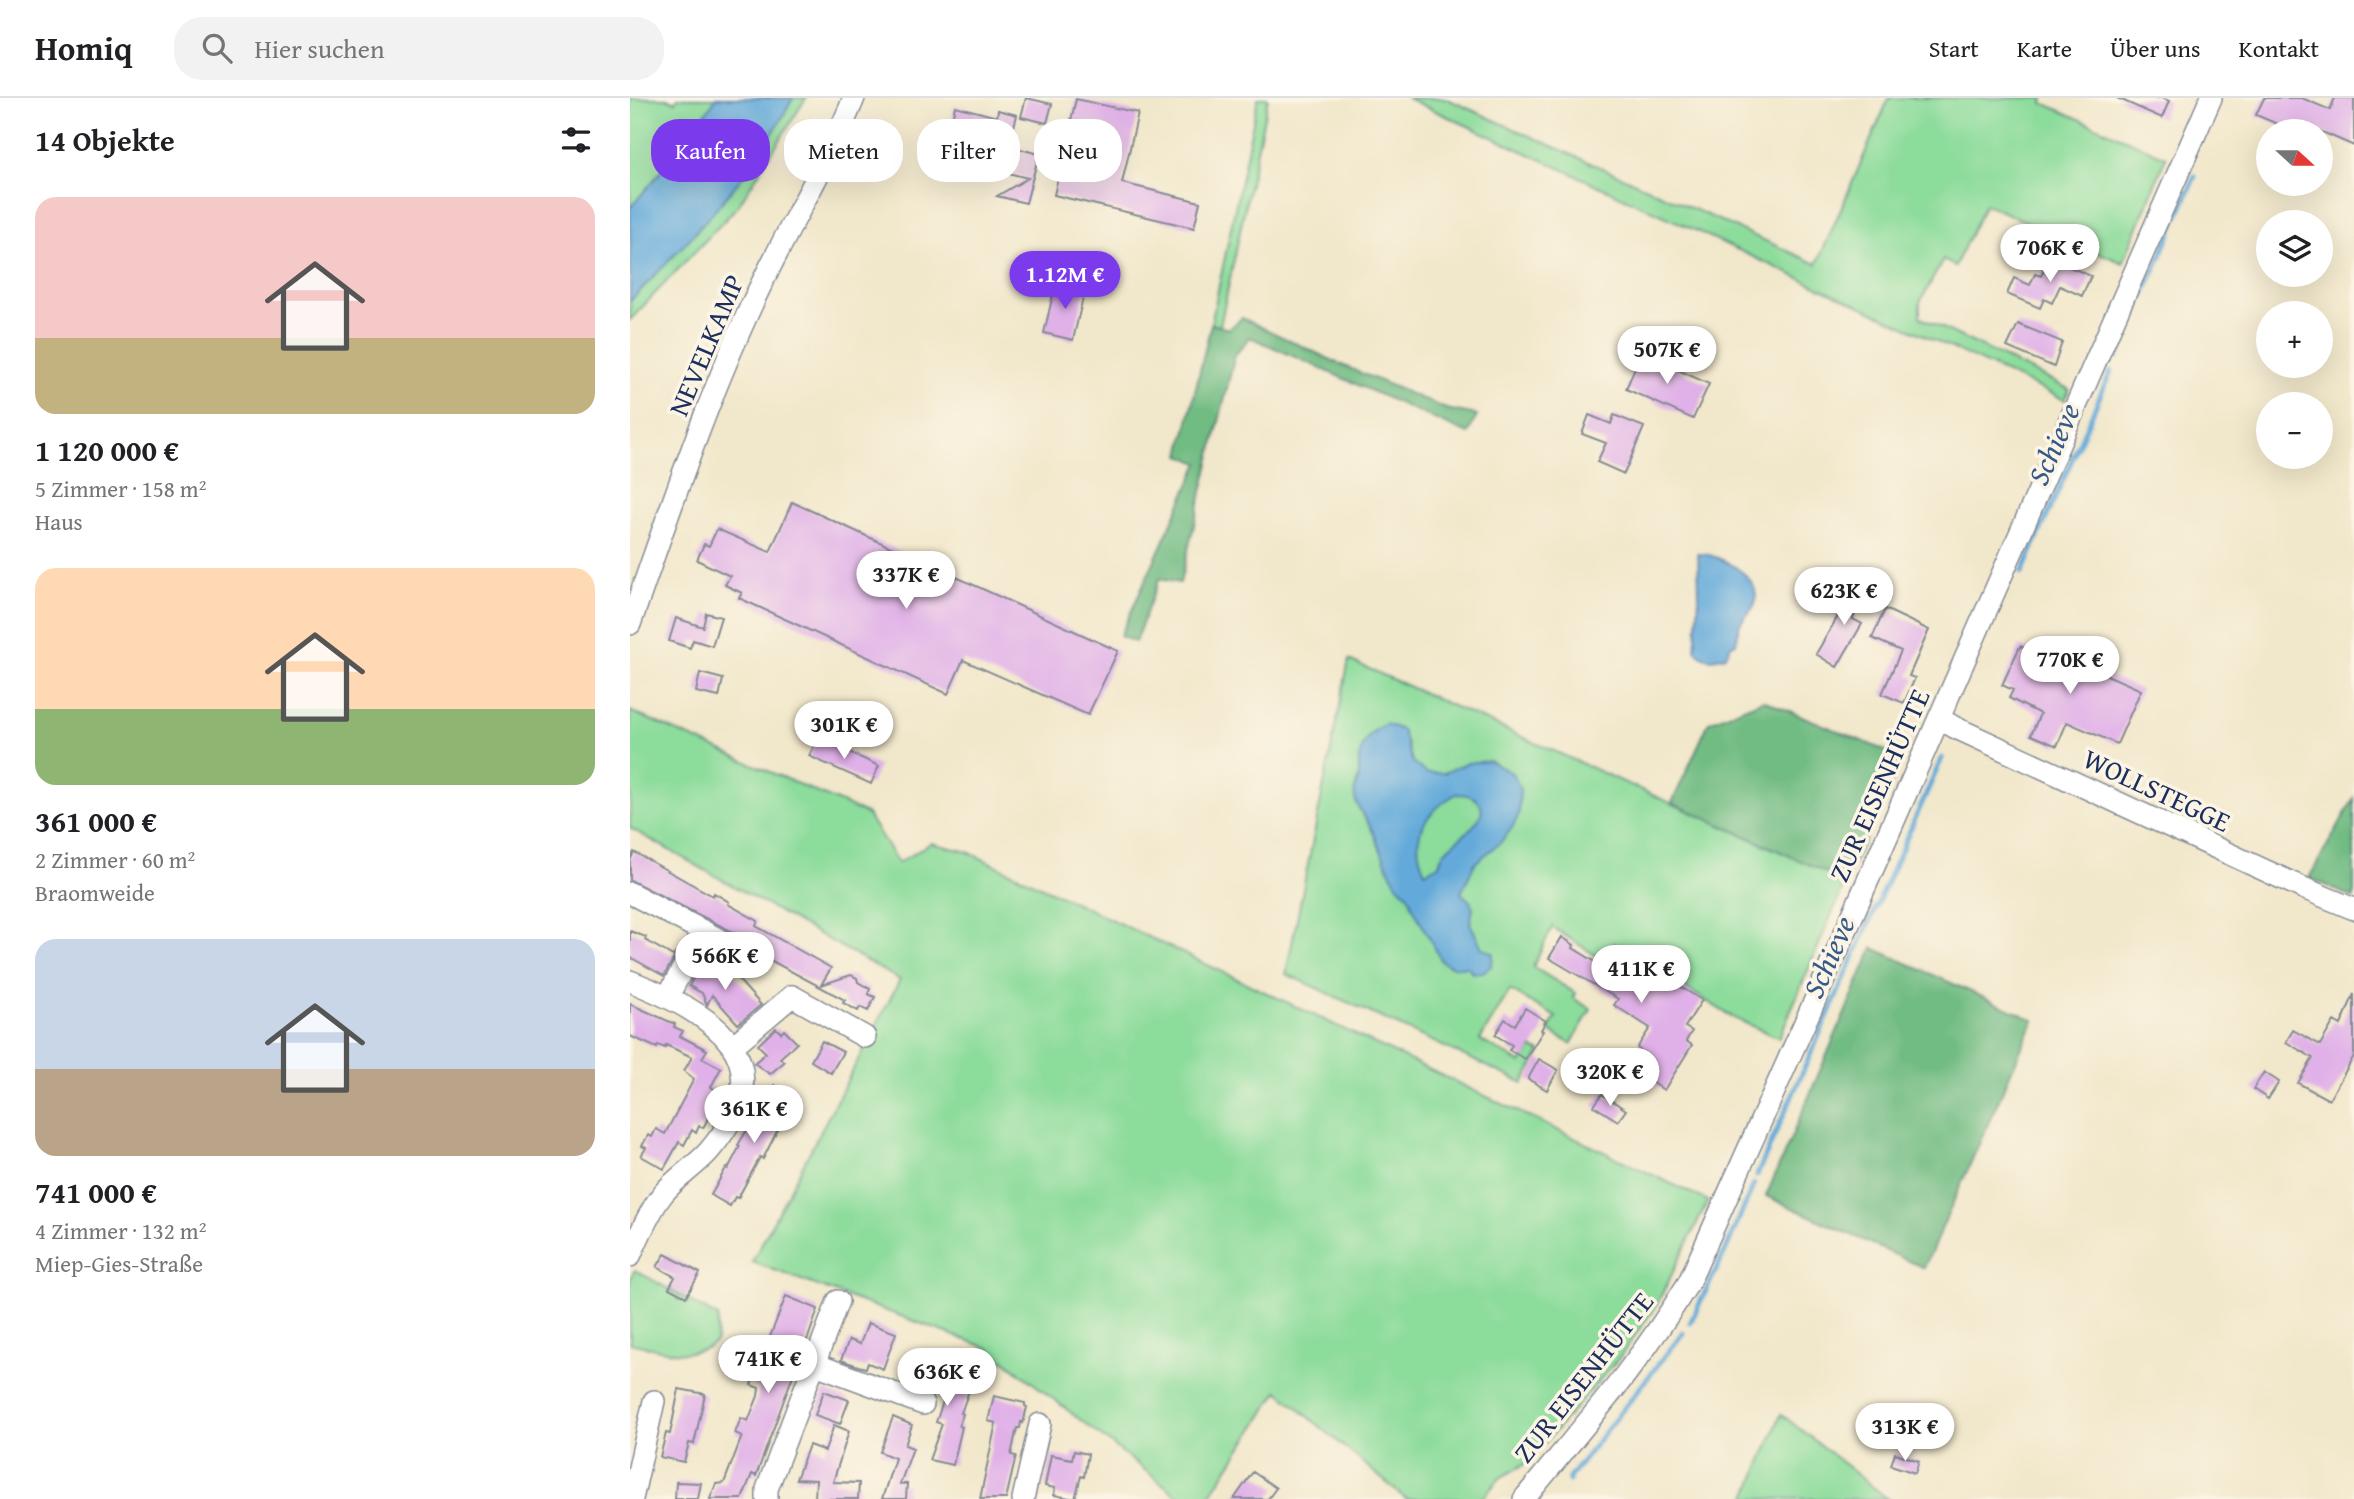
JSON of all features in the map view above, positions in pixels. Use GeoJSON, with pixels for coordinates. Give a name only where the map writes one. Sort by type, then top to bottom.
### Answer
{"type":"FeatureCollection","features":[{"type":"Feature","properties":{"kind":"street","name":"NEVELKAMP"},"geometry":{"type":"LineString","coordinates":[[630,624],[697,435],[747,317],[833,147],[854,98]]}},
{"type":"Feature","properties":{"kind":"street","name":"ZUR EISENHÜTTE"},"geometry":{"type":"LineString","coordinates":[[1524,1499],[1630,1371],[1689,1282],[2211,98]]}},
{"type":"Feature","properties":{"kind":"street","name":"WOLLSTEGGE"},"geometry":{"type":"LineString","coordinates":[[1939,718],[2303,888],[2354,909]]}},
{"type":"Feature","properties":{"kind":"street"},"geometry":{"type":"LineString","coordinates":[[630,893],[743,952]]}},
{"type":"Feature","properties":{"kind":"street"},"geometry":{"type":"LineString","coordinates":[[668,996],[703,932]]}},
{"type":"Feature","properties":{"kind":"street"},"geometry":{"type":"LineString","coordinates":[[630,981],[668,996],[713,1024],[734,1045],[743,1088],[737,1110],[708,1153],[662,1195],[630,1256]]}},
{"type":"Feature","properties":{"kind":"street"},"geometry":{"type":"LineString","coordinates":[[734,1045],[792,996],[865,1037]]}},
{"type":"Feature","properties":{"kind":"street"},"geometry":{"type":"LineString","coordinates":[[767,1499],[767,1489],[838,1301]]}},
{"type":"Feature","properties":{"kind":"street"},"geometry":{"type":"LineString","coordinates":[[814,1364],[923,1404]]}},
{"type":"Feature","properties":{"kind":"street"},"geometry":{"type":"LineString","coordinates":[[632,1499],[654,1401]]}},
{"type":"Feature","properties":{"kind":"street"},"geometry":{"type":"LineString","coordinates":[[1023,1499],[1040,1424]]}},
{"type":"Feature","properties":{"kind":"green space"},"geometry":{"type":"Polygon","coordinates":[[[630,98],[667,98],[675,102],[678,98],[716,98],[702,119],[651,119],[652,182],[630,208],[630,98]]]}},
{"type":"Feature","properties":{"kind":"green space"},"geometry":{"type":"Polygon","coordinates":[[[793,98],[806,98],[793,119],[784,119],[784,133],[770,155],[770,137],[793,98]]]}},
{"type":"Feature","properties":{"kind":"green space"},"geometry":{"type":"Polygon","coordinates":[[[1258,98],[1268,98],[1220,326],[1211,324],[1258,98]]]}},
{"type":"Feature","properties":{"kind":"green space"},"geometry":{"type":"Polygon","coordinates":[[[1407,98],[1445,98],[1817,264],[1889,98],[2044,98],[2043,103],[2166,157],[2123,263],[1985,204],[1955,266],[1943,260],[1920,302],[1920,317],[2069,389],[2065,400],[1407,98]]]}},
{"type":"Feature","properties":{"kind":"green space"},"geometry":{"type":"Polygon","coordinates":[[[738,182],[753,182],[738,206],[630,320],[630,301],[738,182]]]}},
{"type":"Feature","properties":{"kind":"green space"},"geometry":{"type":"Polygon","coordinates":[[[1242,318],[1342,365],[1446,409],[1477,415],[1468,434],[1250,337],[1235,355],[1180,583],[1159,579],[1135,642],[1120,636],[1199,463],[1180,455],[1211,324],[1229,329],[1242,318]]]}},
{"type":"Feature","properties":{"kind":"green space"},"geometry":{"type":"Polygon","coordinates":[[[1349,660],[1846,881],[1779,1038],[1734,1018],[1614,943],[1603,960],[1552,927],[1533,967],[1575,993],[1573,998],[1591,1009],[1571,1044],[1548,1030],[1556,1017],[1510,990],[1480,1040],[1521,1063],[1532,1048],[1541,1052],[1523,1083],[1286,974],[1349,660]]]}},
{"type":"Feature","properties":{"kind":"green space"},"geometry":{"type":"Polygon","coordinates":[[[1763,700],[1903,758],[1846,881],[1672,803],[1709,722],[1763,700]]]}},
{"type":"Feature","properties":{"kind":"green space"},"geometry":{"type":"Polygon","coordinates":[[[630,711],[867,814],[898,863],[931,843],[968,852],[1708,1201],[1657,1304],[1620,1357],[1528,1462],[1500,1478],[1482,1499],[1406,1499],[1278,1391],[1208,1499],[1182,1499],[988,1348],[752,1262],[900,980],[630,828],[630,711]]]}},
{"type":"Feature","properties":{"kind":"green space"},"geometry":{"type":"Polygon","coordinates":[[[2354,798],[2354,898],[2309,878],[2354,798]]]}},
{"type":"Feature","properties":{"kind":"green space"},"geometry":{"type":"Polygon","coordinates":[[[1873,948],[2034,1020],[1924,1268],[1766,1196],[1873,948]]]}},
{"type":"Feature","properties":{"kind":"green space"},"geometry":{"type":"Polygon","coordinates":[[[635,1270],[718,1317],[716,1342],[706,1348],[685,1353],[630,1343],[630,1278],[635,1270]]]}},
{"type":"Feature","properties":{"kind":"green space"},"geometry":{"type":"Polygon","coordinates":[[[1781,1414],[1888,1499],[1746,1499],[1781,1414]]]}},
{"type":"Feature","properties":{"kind":"water"},"geometry":{"type":"Polygon","coordinates":[[[716,98],[793,98],[770,138],[770,119],[702,119],[716,98]]]}},
{"type":"Feature","properties":{"kind":"water"},"geometry":{"type":"Polygon","coordinates":[[[652,182],[738,182],[630,301],[630,208],[652,182]]]}},
{"type":"Feature","properties":{"kind":"water"},"geometry":{"type":"Polygon","coordinates":[[[1698,554],[1726,561],[1744,574],[1755,589],[1755,602],[1739,627],[1736,643],[1730,646],[1726,656],[1709,659],[1695,650],[1699,598],[1698,554]]]}},
{"type":"Feature","properties":{"kind":"water"},"geometry":{"type":"Polygon","coordinates":[[[1386,724],[1402,730],[1413,763],[1427,773],[1444,773],[1467,763],[1490,761],[1512,773],[1520,788],[1519,814],[1512,828],[1500,843],[1475,863],[1461,893],[1473,908],[1470,923],[1482,948],[1493,953],[1492,965],[1483,972],[1472,973],[1468,967],[1453,967],[1442,962],[1410,898],[1391,874],[1370,826],[1357,806],[1354,791],[1359,776],[1361,750],[1368,737],[1386,724]],[[1456,794],[1436,809],[1422,827],[1418,847],[1425,872],[1439,865],[1447,849],[1480,818],[1482,811],[1478,801],[1456,794]]]}},
{"type":"Feature","properties":{"kind":"building"},"geometry":{"type":"Polygon","coordinates":[[[1026,98],[1052,104],[1048,119],[1021,117],[1026,98]]]}},
{"type":"Feature","properties":{"kind":"building"},"geometry":{"type":"Polygon","coordinates":[[[2117,98],[2162,98],[2169,101],[2162,118],[2117,98]]]}},
{"type":"Feature","properties":{"kind":"building"},"geometry":{"type":"Polygon","coordinates":[[[2264,98],[2302,98],[2330,110],[2335,98],[2354,98],[2354,146],[2333,137],[2333,119],[2266,119],[2256,115],[2264,98]]]}},
{"type":"Feature","properties":{"kind":"building"},"geometry":{"type":"Polygon","coordinates":[[[1076,99],[1138,113],[1122,183],[1200,202],[1194,228],[1054,195],[1057,182],[1122,182],[1122,119],[1071,119],[1076,99]]]}},
{"type":"Feature","properties":{"kind":"building"},"geometry":{"type":"Polygon","coordinates":[[[955,106],[997,117],[998,110],[1017,115],[1016,119],[952,119],[955,106]]]}},
{"type":"Feature","properties":{"kind":"building"},"geometry":{"type":"Polygon","coordinates":[[[1020,149],[1034,153],[1034,173],[1026,203],[997,196],[1028,178],[1020,176],[1020,149]]]}},
{"type":"Feature","properties":{"kind":"building"},"geometry":{"type":"Polygon","coordinates":[[[2049,258],[2091,276],[2082,296],[2060,286],[2052,303],[2044,299],[2040,308],[2007,294],[2014,278],[2030,285],[2035,274],[2041,276],[2049,258]]]}},
{"type":"Feature","properties":{"kind":"building"},"geometry":{"type":"Polygon","coordinates":[[[1056,282],[1085,289],[1073,340],[1044,333],[1056,282]]]}},
{"type":"Feature","properties":{"kind":"building"},"geometry":{"type":"Polygon","coordinates":[[[2018,324],[2062,342],[2054,367],[2007,347],[2018,324]]]}},
{"type":"Feature","properties":{"kind":"building"},"geometry":{"type":"Polygon","coordinates":[[[1641,353],[1709,384],[1693,419],[1626,389],[1641,353]]]}},
{"type":"Feature","properties":{"kind":"building"},"geometry":{"type":"Polygon","coordinates":[[[1589,415],[1611,424],[1614,415],[1644,427],[1624,474],[1597,462],[1606,443],[1582,434],[1589,415]]]}},
{"type":"Feature","properties":{"kind":"building"},"geometry":{"type":"Polygon","coordinates":[[[792,502],[1118,651],[1088,715],[963,660],[948,694],[739,598],[742,593],[725,585],[730,576],[697,560],[704,544],[709,546],[717,529],[770,552],[792,502]]]}},
{"type":"Feature","properties":{"kind":"building"},"geometry":{"type":"Polygon","coordinates":[[[1863,573],[1870,576],[1853,619],[1862,624],[1837,667],[1816,654],[1863,573]]]}},
{"type":"Feature","properties":{"kind":"building"},"geometry":{"type":"Polygon","coordinates":[[[1885,609],[1929,630],[1909,676],[1915,678],[1904,703],[1882,694],[1901,651],[1872,638],[1885,609]]]}},
{"type":"Feature","properties":{"kind":"building"},"geometry":{"type":"Polygon","coordinates":[[[706,613],[721,617],[712,646],[693,640],[690,648],[669,641],[676,618],[703,627],[706,613]]]}},
{"type":"Feature","properties":{"kind":"building"},"geometry":{"type":"Polygon","coordinates":[[[2020,646],[2056,663],[2062,649],[2093,662],[2091,668],[2141,690],[2117,744],[2067,722],[2057,746],[2031,735],[2040,714],[2009,698],[2013,690],[2002,685],[2020,646]]]}},
{"type":"Feature","properties":{"kind":"building"},"geometry":{"type":"Polygon","coordinates":[[[700,673],[723,679],[719,697],[696,692],[700,673]]]}},
{"type":"Feature","properties":{"kind":"building"},"geometry":{"type":"Polygon","coordinates":[[[818,738],[879,766],[871,784],[809,756],[818,738]]]}},
{"type":"Feature","properties":{"kind":"building"},"geometry":{"type":"Polygon","coordinates":[[[634,852],[713,896],[714,893],[758,921],[756,926],[831,968],[821,985],[851,975],[857,978],[858,982],[870,989],[868,994],[875,997],[868,1011],[860,1007],[858,1011],[843,1003],[845,1000],[768,959],[770,955],[749,940],[630,880],[630,861],[634,852]]]}},
{"type":"Feature","properties":{"kind":"building"},"geometry":{"type":"Polygon","coordinates":[[[630,931],[646,937],[645,940],[673,956],[677,952],[664,976],[630,957],[630,931]]]}},
{"type":"Feature","properties":{"kind":"building"},"geometry":{"type":"Polygon","coordinates":[[[1562,937],[1574,945],[1573,948],[1604,967],[1615,947],[1702,1000],[1685,1027],[1692,1031],[1686,1041],[1692,1045],[1664,1090],[1638,1073],[1649,1056],[1637,1048],[1650,1028],[1614,1005],[1618,999],[1549,958],[1562,937]]]}},
{"type":"Feature","properties":{"kind":"building"},"geometry":{"type":"Polygon","coordinates":[[[700,964],[737,978],[761,1005],[738,1024],[712,995],[707,1005],[702,993],[689,986],[700,964]]]}},
{"type":"Feature","properties":{"kind":"building"},"geometry":{"type":"Polygon","coordinates":[[[2354,994],[2354,1056],[2329,1100],[2298,1083],[2313,1058],[2286,1042],[2293,1030],[2320,1045],[2334,1021],[2341,1025],[2354,994]]]}},
{"type":"Feature","properties":{"kind":"building"},"geometry":{"type":"Polygon","coordinates":[[[630,1004],[675,1024],[674,1027],[683,1031],[680,1036],[707,1050],[702,1058],[721,1068],[711,1087],[717,1091],[709,1106],[713,1109],[703,1128],[699,1126],[696,1133],[692,1130],[684,1145],[679,1142],[664,1169],[641,1156],[646,1148],[642,1146],[648,1135],[652,1137],[656,1129],[665,1134],[694,1079],[684,1071],[692,1057],[666,1045],[665,1048],[658,1045],[657,1048],[630,1036],[630,1004]]]}},
{"type":"Feature","properties":{"kind":"building"},"geometry":{"type":"Polygon","coordinates":[[[1525,1008],[1546,1021],[1541,1030],[1543,1031],[1525,1059],[1509,1050],[1512,1045],[1495,1035],[1505,1019],[1515,1025],[1525,1008]]]}},
{"type":"Feature","properties":{"kind":"building"},"geometry":{"type":"Polygon","coordinates":[[[776,1028],[781,1033],[784,1030],[797,1043],[780,1058],[784,1062],[770,1074],[754,1063],[766,1053],[758,1045],[776,1028]]]}},
{"type":"Feature","properties":{"kind":"building"},"geometry":{"type":"Polygon","coordinates":[[[822,1041],[843,1052],[831,1073],[811,1061],[822,1041]]]}},
{"type":"Feature","properties":{"kind":"building"},"geometry":{"type":"Polygon","coordinates":[[[1539,1059],[1558,1070],[1547,1090],[1528,1079],[1539,1059]]]}},
{"type":"Feature","properties":{"kind":"building"},"geometry":{"type":"Polygon","coordinates":[[[2264,1072],[2279,1082],[2268,1099],[2253,1089],[2264,1072]]]}},
{"type":"Feature","properties":{"kind":"building"},"geometry":{"type":"Polygon","coordinates":[[[774,1085],[794,1097],[763,1159],[760,1157],[738,1198],[735,1197],[730,1206],[711,1195],[774,1085]]]}},
{"type":"Feature","properties":{"kind":"building"},"geometry":{"type":"Polygon","coordinates":[[[1602,1094],[1626,1110],[1618,1121],[1594,1106],[1602,1094]]]}},
{"type":"Feature","properties":{"kind":"building"},"geometry":{"type":"Polygon","coordinates":[[[665,1254],[700,1273],[686,1297],[669,1288],[675,1277],[657,1267],[665,1254]]]}},
{"type":"Feature","properties":{"kind":"building"},"geometry":{"type":"Polygon","coordinates":[[[786,1296],[818,1309],[808,1338],[756,1476],[752,1474],[742,1499],[710,1499],[716,1484],[724,1483],[742,1436],[735,1433],[741,1418],[748,1421],[758,1396],[759,1388],[751,1385],[786,1296]]]}},
{"type":"Feature","properties":{"kind":"building"},"geometry":{"type":"Polygon","coordinates":[[[868,1323],[896,1333],[883,1369],[868,1363],[866,1368],[841,1360],[849,1340],[860,1344],[868,1323]]]}},
{"type":"Feature","properties":{"kind":"building"},"geometry":{"type":"Polygon","coordinates":[[[943,1361],[953,1364],[962,1375],[966,1387],[970,1388],[961,1413],[963,1414],[959,1426],[962,1427],[953,1465],[929,1460],[942,1424],[936,1422],[947,1390],[915,1378],[922,1367],[943,1361]]]}},
{"type":"Feature","properties":{"kind":"building"},"geometry":{"type":"Polygon","coordinates":[[[679,1389],[705,1394],[694,1444],[689,1443],[684,1462],[660,1457],[666,1433],[670,1434],[679,1389]]]}},
{"type":"Feature","properties":{"kind":"building"},"geometry":{"type":"Polygon","coordinates":[[[824,1391],[849,1400],[840,1424],[815,1415],[824,1391]]]}},
{"type":"Feature","properties":{"kind":"building"},"geometry":{"type":"Polygon","coordinates":[[[994,1396],[1025,1403],[1027,1407],[1023,1423],[1017,1428],[1011,1455],[1016,1456],[1006,1499],[980,1499],[996,1423],[988,1421],[994,1396]]]}},
{"type":"Feature","properties":{"kind":"building"},"geometry":{"type":"Polygon","coordinates":[[[893,1417],[912,1425],[905,1445],[913,1448],[900,1484],[907,1484],[906,1499],[882,1499],[895,1458],[880,1452],[893,1417]]]}},
{"type":"Feature","properties":{"kind":"building"},"geometry":{"type":"Polygon","coordinates":[[[834,1425],[849,1431],[833,1482],[859,1483],[858,1499],[815,1499],[816,1480],[796,1479],[809,1445],[825,1451],[834,1425]]]}},
{"type":"Feature","properties":{"kind":"building"},"geometry":{"type":"Polygon","coordinates":[[[1074,1451],[1088,1454],[1084,1477],[1081,1476],[1075,1499],[1054,1495],[1055,1488],[1045,1486],[1051,1455],[1072,1459],[1074,1451]]]}},
{"type":"Feature","properties":{"kind":"building"},"geometry":{"type":"Polygon","coordinates":[[[1895,1453],[1919,1461],[1915,1473],[1891,1465],[1895,1453]]]}},
{"type":"Feature","properties":{"kind":"building"},"geometry":{"type":"Polygon","coordinates":[[[1253,1472],[1276,1488],[1268,1499],[1234,1499],[1253,1472]]]}},
{"type":"Feature","properties":{"kind":"building"},"geometry":{"type":"Polygon","coordinates":[[[676,1482],[701,1483],[698,1499],[675,1499],[676,1482]]]}},
{"type":"Feature","properties":{"kind":"waterway","name":"Schieve"},"geometry":{"type":"LineString","coordinates":[[2117,357],[2195,176]]}},
{"type":"Feature","properties":{"kind":"waterway","name":"Schieve"},"geometry":{"type":"LineString","coordinates":[[2022,573],[2111,371]]}},
{"type":"Feature","properties":{"kind":"waterway","name":"Schieve"},"geometry":{"type":"LineString","coordinates":[[1757,1175],[1942,758]]}},
{"type":"Feature","properties":{"kind":"waterway","name":"Schieve"},"geometry":{"type":"LineString","coordinates":[[1690,1323],[1754,1184]]}},
{"type":"Feature","properties":{"kind":"waterway","name":"Schieve"},"geometry":{"type":"LineString","coordinates":[[1569,1481],[1683,1333]]}}]}
